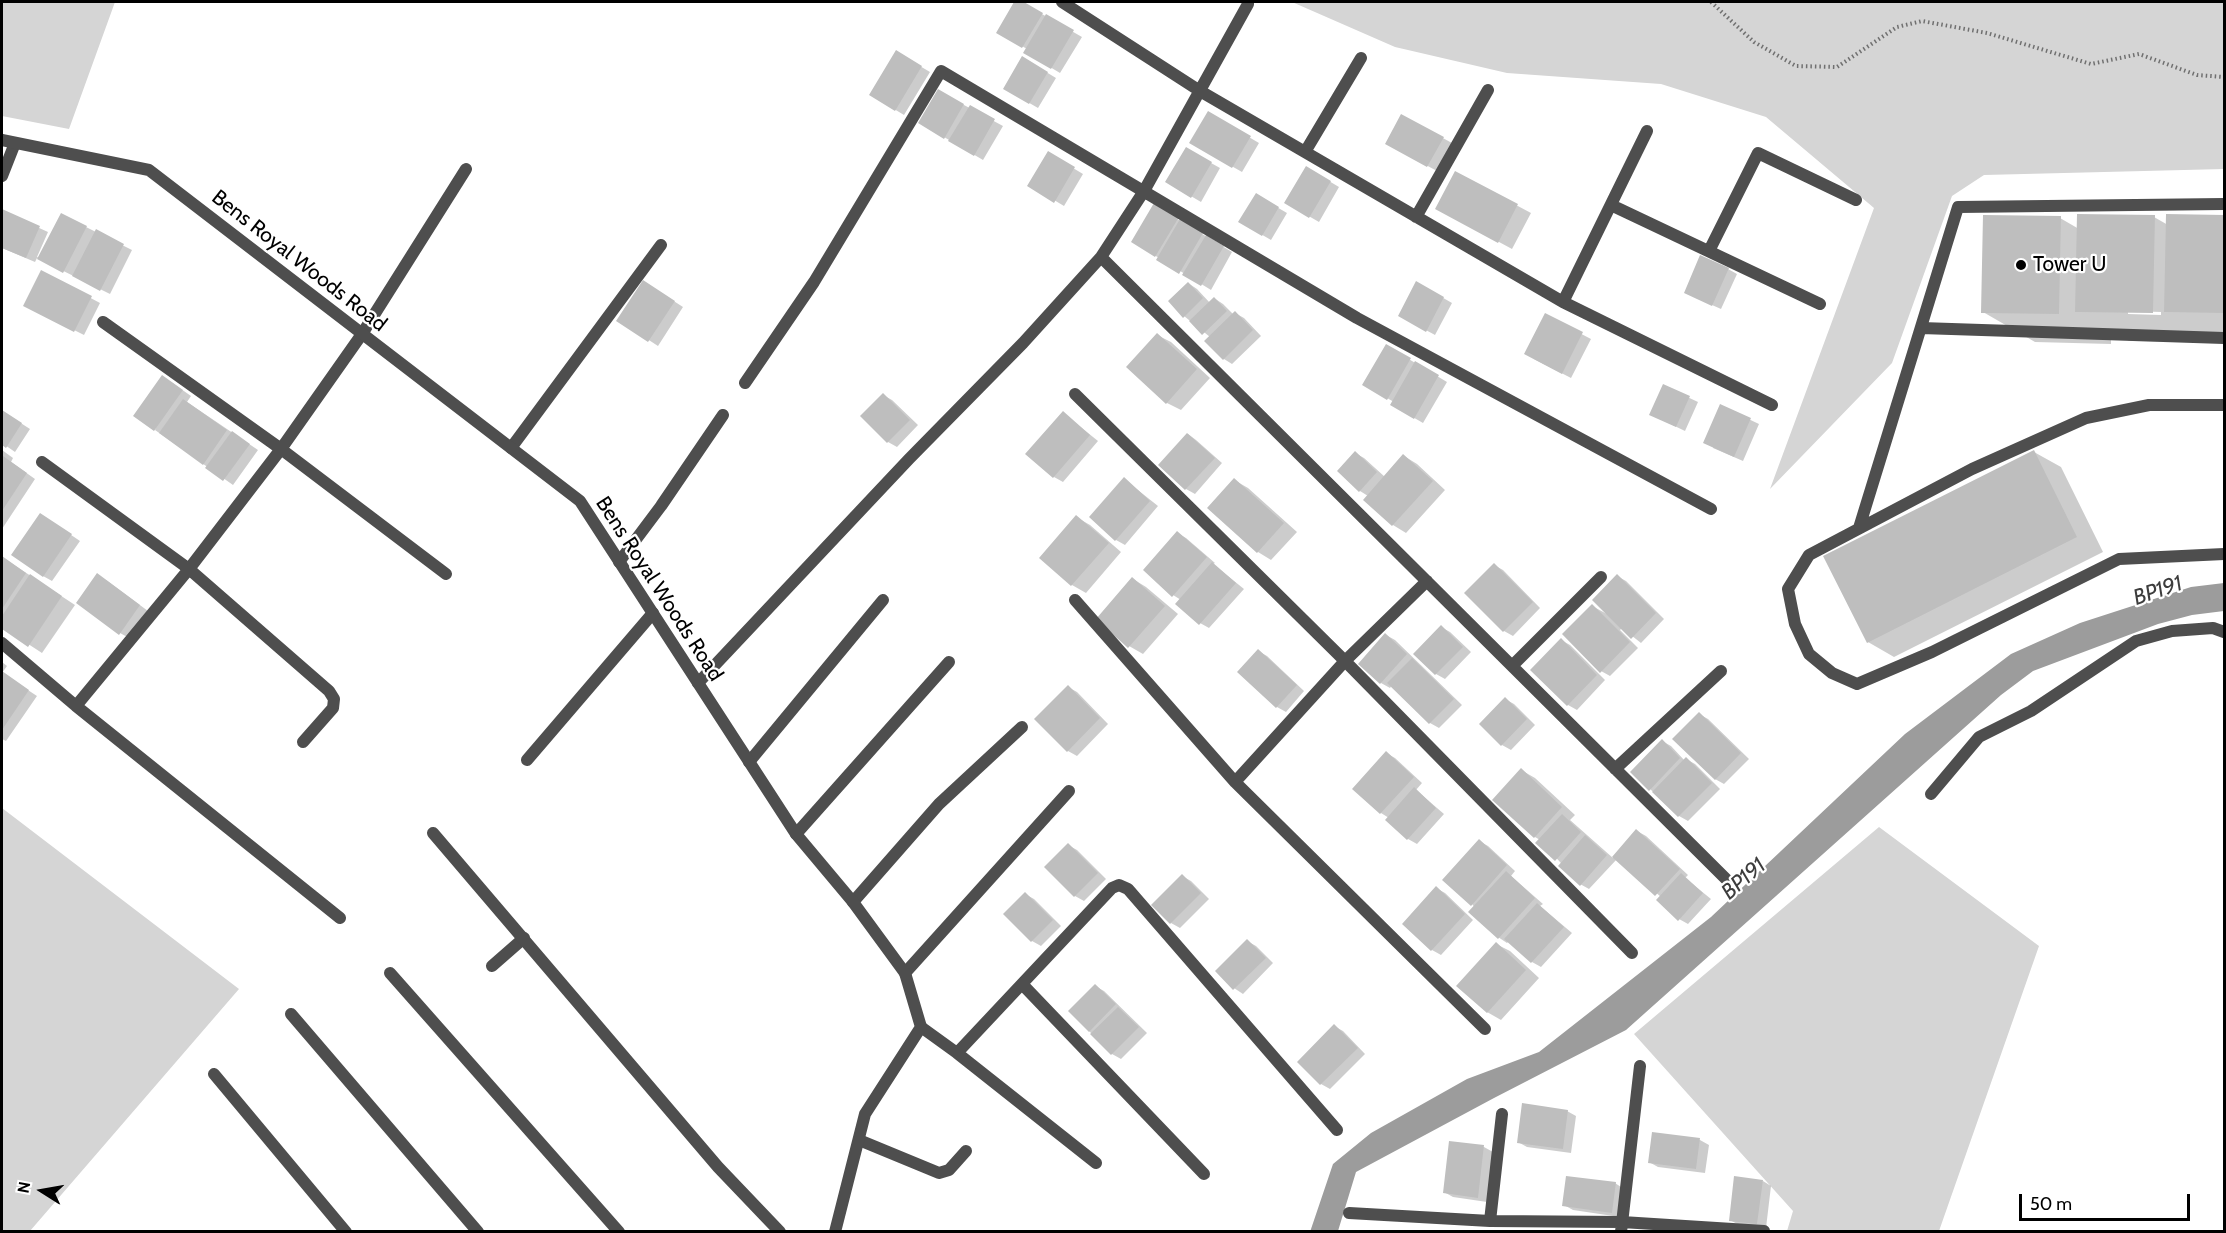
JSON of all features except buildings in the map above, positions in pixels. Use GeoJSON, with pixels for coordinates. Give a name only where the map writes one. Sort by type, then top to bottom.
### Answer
{"type":"FeatureCollection","features":[{"type":"Feature","properties":{"kind":"street"},"geometry":{"type":"LineString","coordinates":[[1062,2],[1200,91],[1563,302],[1772,405]]}},
{"type":"Feature","properties":{"kind":"street"},"geometry":{"type":"LineString","coordinates":[[698,683],[909,459],[1023,343],[1101,257],[1144,191],[1248,4]]}},
{"type":"Feature","properties":{"kind":"street"},"geometry":{"type":"LineString","coordinates":[[1305,152],[1361,58]]}},
{"type":"Feature","properties":{"kind":"street"},"geometry":{"type":"LineString","coordinates":[[745,383],[814,282],[941,71],[1357,318],[1712,509]]}},
{"type":"Feature","properties":{"kind":"street"},"geometry":{"type":"LineString","coordinates":[[1416,217],[1488,90]]}},
{"type":"Feature","properties":{"kind":"street"},"geometry":{"type":"LineString","coordinates":[[1563,302],[1647,131]]}},
{"type":"Feature","properties":{"kind":"street","name":"Bens Royal Woods Road"},"geometry":{"type":"LineString","coordinates":[[2,141],[149,170],[580,501],[796,834],[854,902],[905,973],[921,1027]]}},
{"type":"Feature","properties":{"kind":"street"},"geometry":{"type":"LineString","coordinates":[[2,176],[15,143]]}},
{"type":"Feature","properties":{"kind":"street"},"geometry":{"type":"LineString","coordinates":[[1709,251],[1758,153],[1856,200]]}},
{"type":"Feature","properties":{"kind":"street"},"geometry":{"type":"LineString","coordinates":[[76,706],[189,569],[281,449],[362,334],[466,169]]}},
{"type":"Feature","properties":{"kind":"street"},"geometry":{"type":"LineString","coordinates":[[1860,528],[1958,207],[2224,204]]}},
{"type":"Feature","properties":{"kind":"street"},"geometry":{"type":"LineString","coordinates":[[1611,205],[1820,304]]}},
{"type":"Feature","properties":{"kind":"street"},"geometry":{"type":"LineString","coordinates":[[511,448],[661,245]]}},
{"type":"Feature","properties":{"kind":"street"},"geometry":{"type":"LineString","coordinates":[[1101,257],[1725,879]]}},
{"type":"Feature","properties":{"kind":"street"},"geometry":{"type":"LineString","coordinates":[[104,322],[281,449],[446,574]]}},
{"type":"Feature","properties":{"kind":"street"},"geometry":{"type":"LineString","coordinates":[[1921,328],[2224,338]]}},
{"type":"Feature","properties":{"kind":"street"},"geometry":{"type":"LineString","coordinates":[[1074,394],[1345,661],[1632,953]]}},
{"type":"Feature","properties":{"kind":"street"},"geometry":{"type":"LineString","coordinates":[[2224,405],[2149,405],[2086,418],[1972,469],[1809,555],[1788,589],[1795,624],[1809,654],[1832,674],[1857,684],[1932,652],[2119,559],[2224,554]]}},
{"type":"Feature","properties":{"kind":"street"},"geometry":{"type":"LineString","coordinates":[[619,562],[661,506],[723,415]]}},
{"type":"Feature","properties":{"kind":"street"},"geometry":{"type":"LineString","coordinates":[[42,462],[189,569],[329,691],[334,699],[333,708],[303,742]]}},
{"type":"Feature","properties":{"kind":"street"},"geometry":{"type":"LineString","coordinates":[[1512,666],[1601,577]]}},
{"type":"Feature","properties":{"kind":"street"},"geometry":{"type":"LineString","coordinates":[[1235,782],[1345,661],[1426,582]]}},
{"type":"Feature","properties":{"kind":"street"},"geometry":{"type":"LineString","coordinates":[[749,762],[884,600]]}},
{"type":"Feature","properties":{"kind":"street"},"geometry":{"type":"LineString","coordinates":[[1075,600],[1235,782],[1485,1029]]}},
{"type":"Feature","properties":{"kind":"street"},"geometry":{"type":"LineString","coordinates":[[527,759],[652,613]]}},
{"type":"Feature","properties":{"kind":"street"},"geometry":{"type":"LineString","coordinates":[[1931,794],[1979,737],[2031,711],[2136,641],[2172,631],[2213,628],[2224,632]]}},
{"type":"Feature","properties":{"kind":"street"},"geometry":{"type":"LineString","coordinates":[[2,644],[340,918]]}},
{"type":"Feature","properties":{"kind":"street"},"geometry":{"type":"LineString","coordinates":[[796,834],[949,662]]}},
{"type":"Feature","properties":{"kind":"street"},"geometry":{"type":"LineString","coordinates":[[1615,769],[1721,671]]}},
{"type":"Feature","properties":{"kind":"street"},"geometry":{"type":"LineString","coordinates":[[854,902],[939,804],[1022,727]]}},
{"type":"Feature","properties":{"kind":"street"},"geometry":{"type":"LineString","coordinates":[[905,973],[1068,791]]}},
{"type":"Feature","properties":{"kind":"street"},"geometry":{"type":"LineString","coordinates":[[433,833],[718,1167],[780,1232]]}},
{"type":"Feature","properties":{"kind":"street"},"geometry":{"type":"LineString","coordinates":[[957,1053],[1112,888],[1119,885],[1128,888],[1337,1130]]}},
{"type":"Feature","properties":{"kind":"street"},"geometry":{"type":"LineString","coordinates":[[492,966],[524,938]]}},
{"type":"Feature","properties":{"kind":"street"},"geometry":{"type":"LineString","coordinates":[[390,973],[619,1232]]}},
{"type":"Feature","properties":{"kind":"street"},"geometry":{"type":"LineString","coordinates":[[1022,984],[1204,1174]]}},
{"type":"Feature","properties":{"kind":"street"},"geometry":{"type":"LineString","coordinates":[[291,1014],[478,1232]]}},
{"type":"Feature","properties":{"kind":"street"},"geometry":{"type":"LineString","coordinates":[[835,1232],[865,1114],[921,1027],[1096,1162]]}},
{"type":"Feature","properties":{"kind":"street"},"geometry":{"type":"LineString","coordinates":[[1622,1227],[1640,1066]]}},
{"type":"Feature","properties":{"kind":"street"},"geometry":{"type":"LineString","coordinates":[[214,1074],[346,1232]]}},
{"type":"Feature","properties":{"kind":"street"},"geometry":{"type":"LineString","coordinates":[[1490,1221],[1502,1114]]}},
{"type":"Feature","properties":{"kind":"street"},"geometry":{"type":"LineString","coordinates":[[859,1140],[939,1173],[949,1170],[966,1151]]}},
{"type":"Feature","properties":{"kind":"street"},"geometry":{"type":"LineString","coordinates":[[1349,1212],[1490,1221],[1764,1231]]}},
{"type":"Feature","properties":{"kind":"path"},"geometry":{"type":"LineString","coordinates":[[1711,2],[1754,42],[1796,66],[1837,67],[1897,27],[1922,21],[1987,33],[2091,64],[2139,54],[2197,75],[2224,77]]}},
{"type":"Feature","properties":{"kind":"shaded area"},"geometry":{"type":"Polygon","coordinates":[[[2,2],[115,2],[69,129],[2,116],[2,2]]]}},
{"type":"Feature","properties":{"kind":"shaded area"},"geometry":{"type":"Polygon","coordinates":[[[1292,2],[2224,2],[2224,169],[1984,175],[1952,196],[1892,363],[1770,489],[1874,208],[1766,117],[1661,84],[1507,73],[1395,47],[1292,2]]]}},
{"type":"Feature","properties":{"kind":"shaded area"},"geometry":{"type":"Polygon","coordinates":[[[2224,583],[2224,611],[2192,615],[2158,624],[2033,671],[2001,695],[1626,1030],[1356,1172],[1338,1231],[1310,1232],[1333,1164],[1371,1133],[1467,1079],[1539,1052],[1711,917],[1905,734],[2011,654],[2080,623],[2191,587],[2224,583]]]}},
{"type":"Feature","properties":{"kind":"shaded area"},"geometry":{"type":"Polygon","coordinates":[[[2,808],[239,989],[30,1231],[2,1231],[2,808]]]}},
{"type":"Feature","properties":{"kind":"shaded area"},"geometry":{"type":"Polygon","coordinates":[[[1879,827],[2039,946],[1939,1231],[1787,1231],[1793,1211],[1634,1034],[1879,827]]]}},
{"type":"Feature","properties":{"kind":"place","name":"Tower U"},"geometry":{"type":"Point","coordinates":[2021,265]}},
{"type":"Feature","properties":{"kind":"water label","name":"BP191"},"geometry":{"type":"Point","coordinates":[2158,591]}},
{"type":"Feature","properties":{"kind":"water label","name":"BP191"},"geometry":{"type":"Point","coordinates":[1744,879]}}]}
